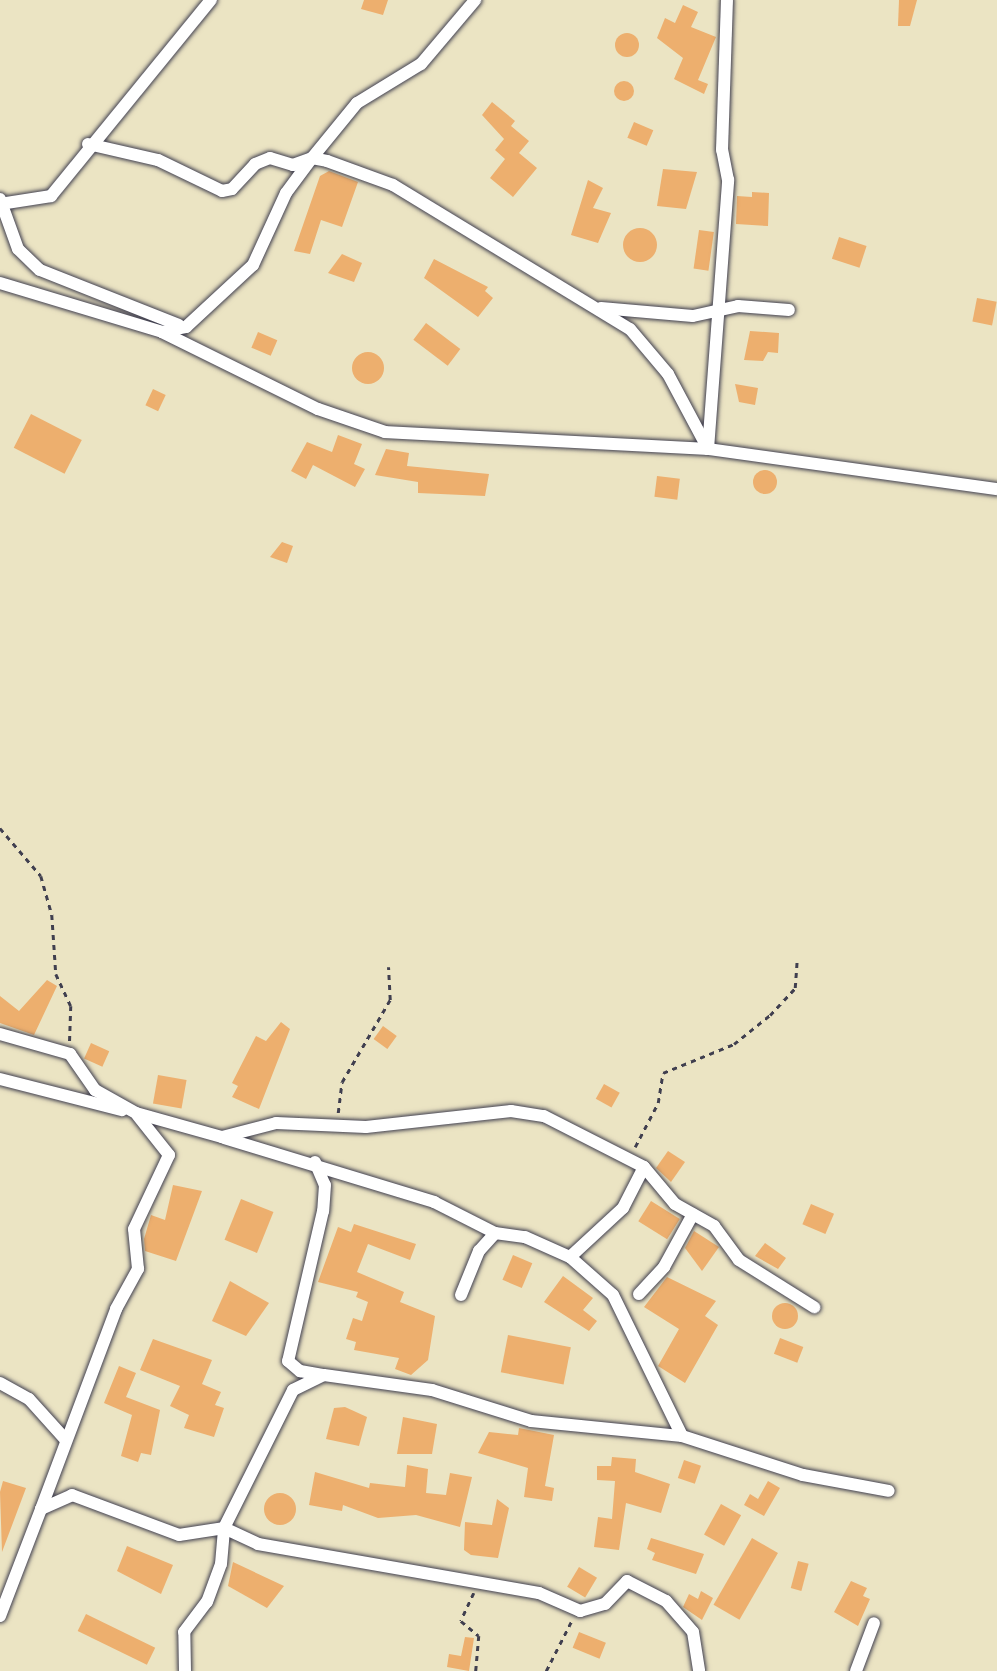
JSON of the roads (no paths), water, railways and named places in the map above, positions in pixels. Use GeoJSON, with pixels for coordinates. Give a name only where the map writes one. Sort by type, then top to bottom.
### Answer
{"type":"FeatureCollection","features":[{"type":"Feature","properties":{"kind":"street"},"geometry":{"type":"LineString","coordinates":[[186,327],[40,270],[18,249],[1,202],[51,196],[88,144],[159,71],[211,0]]}},
{"type":"Feature","properties":{"kind":"street"},"geometry":{"type":"LineString","coordinates":[[162,332],[186,327],[253,265],[286,193],[358,103],[421,64],[475,0]]}},
{"type":"Feature","properties":{"kind":"street"},"geometry":{"type":"LineString","coordinates":[[708,449],[714,315],[728,180],[722,150],[727,0]]}},
{"type":"Feature","properties":{"kind":"street"},"geometry":{"type":"LineString","coordinates":[[88,144],[158,160],[222,191],[262,161],[293,165],[313,159],[393,185],[548,285],[601,308],[630,329],[668,374],[708,449]]}},
{"type":"Feature","properties":{"kind":"street"},"geometry":{"type":"LineString","coordinates":[[0,283],[162,332],[318,409],[385,432],[708,449],[997,489]]}},
{"type":"Feature","properties":{"kind":"street"},"geometry":{"type":"LineString","coordinates":[[601,308],[714,315],[738,306],[789,310]]}},
{"type":"Feature","properties":{"kind":"street"},"geometry":{"type":"LineString","coordinates":[[0,1034],[70,1054],[95,1090],[136,1113],[169,1156],[134,1229],[138,1269],[65,1438],[0,1616]]}},
{"type":"Feature","properties":{"kind":"street"},"geometry":{"type":"LineString","coordinates":[[0,1079],[315,1162],[434,1202],[495,1233],[525,1237],[570,1257],[613,1295],[682,1436]]}},
{"type":"Feature","properties":{"kind":"street"},"geometry":{"type":"LineString","coordinates":[[222,1137],[276,1123],[332,1126],[511,1111],[544,1116],[644,1167],[675,1204],[714,1226],[766,1282],[793,1288],[814,1307]]}},
{"type":"Feature","properties":{"kind":"street"},"geometry":{"type":"LineString","coordinates":[[315,1162],[325,1185],[323,1212],[288,1361],[300,1371],[432,1390],[531,1421],[682,1436],[803,1475],[889,1491]]}},
{"type":"Feature","properties":{"kind":"street"},"geometry":{"type":"LineString","coordinates":[[570,1257],[623,1208],[644,1167]]}},
{"type":"Feature","properties":{"kind":"street"},"geometry":{"type":"LineString","coordinates":[[639,1294],[664,1267],[693,1214]]}},
{"type":"Feature","properties":{"kind":"street"},"geometry":{"type":"LineString","coordinates":[[461,1295],[479,1251],[495,1233]]}},
{"type":"Feature","properties":{"kind":"street"},"geometry":{"type":"LineString","coordinates":[[185,1671],[184,1632],[207,1602],[221,1563],[224,1528],[293,1390],[324,1375]]}},
{"type":"Feature","properties":{"kind":"street"},"geometry":{"type":"LineString","coordinates":[[0,1383],[29,1399],[65,1438]]}},
{"type":"Feature","properties":{"kind":"street"},"geometry":{"type":"LineString","coordinates":[[41,1509],[72,1495],[179,1535],[224,1528],[258,1544],[539,1593],[580,1611],[605,1604],[626,1581],[666,1601],[693,1632],[699,1671]]}},
{"type":"Feature","properties":{"kind":"street"},"geometry":{"type":"LineString","coordinates":[[856,1671],[874,1623]]}}]}
